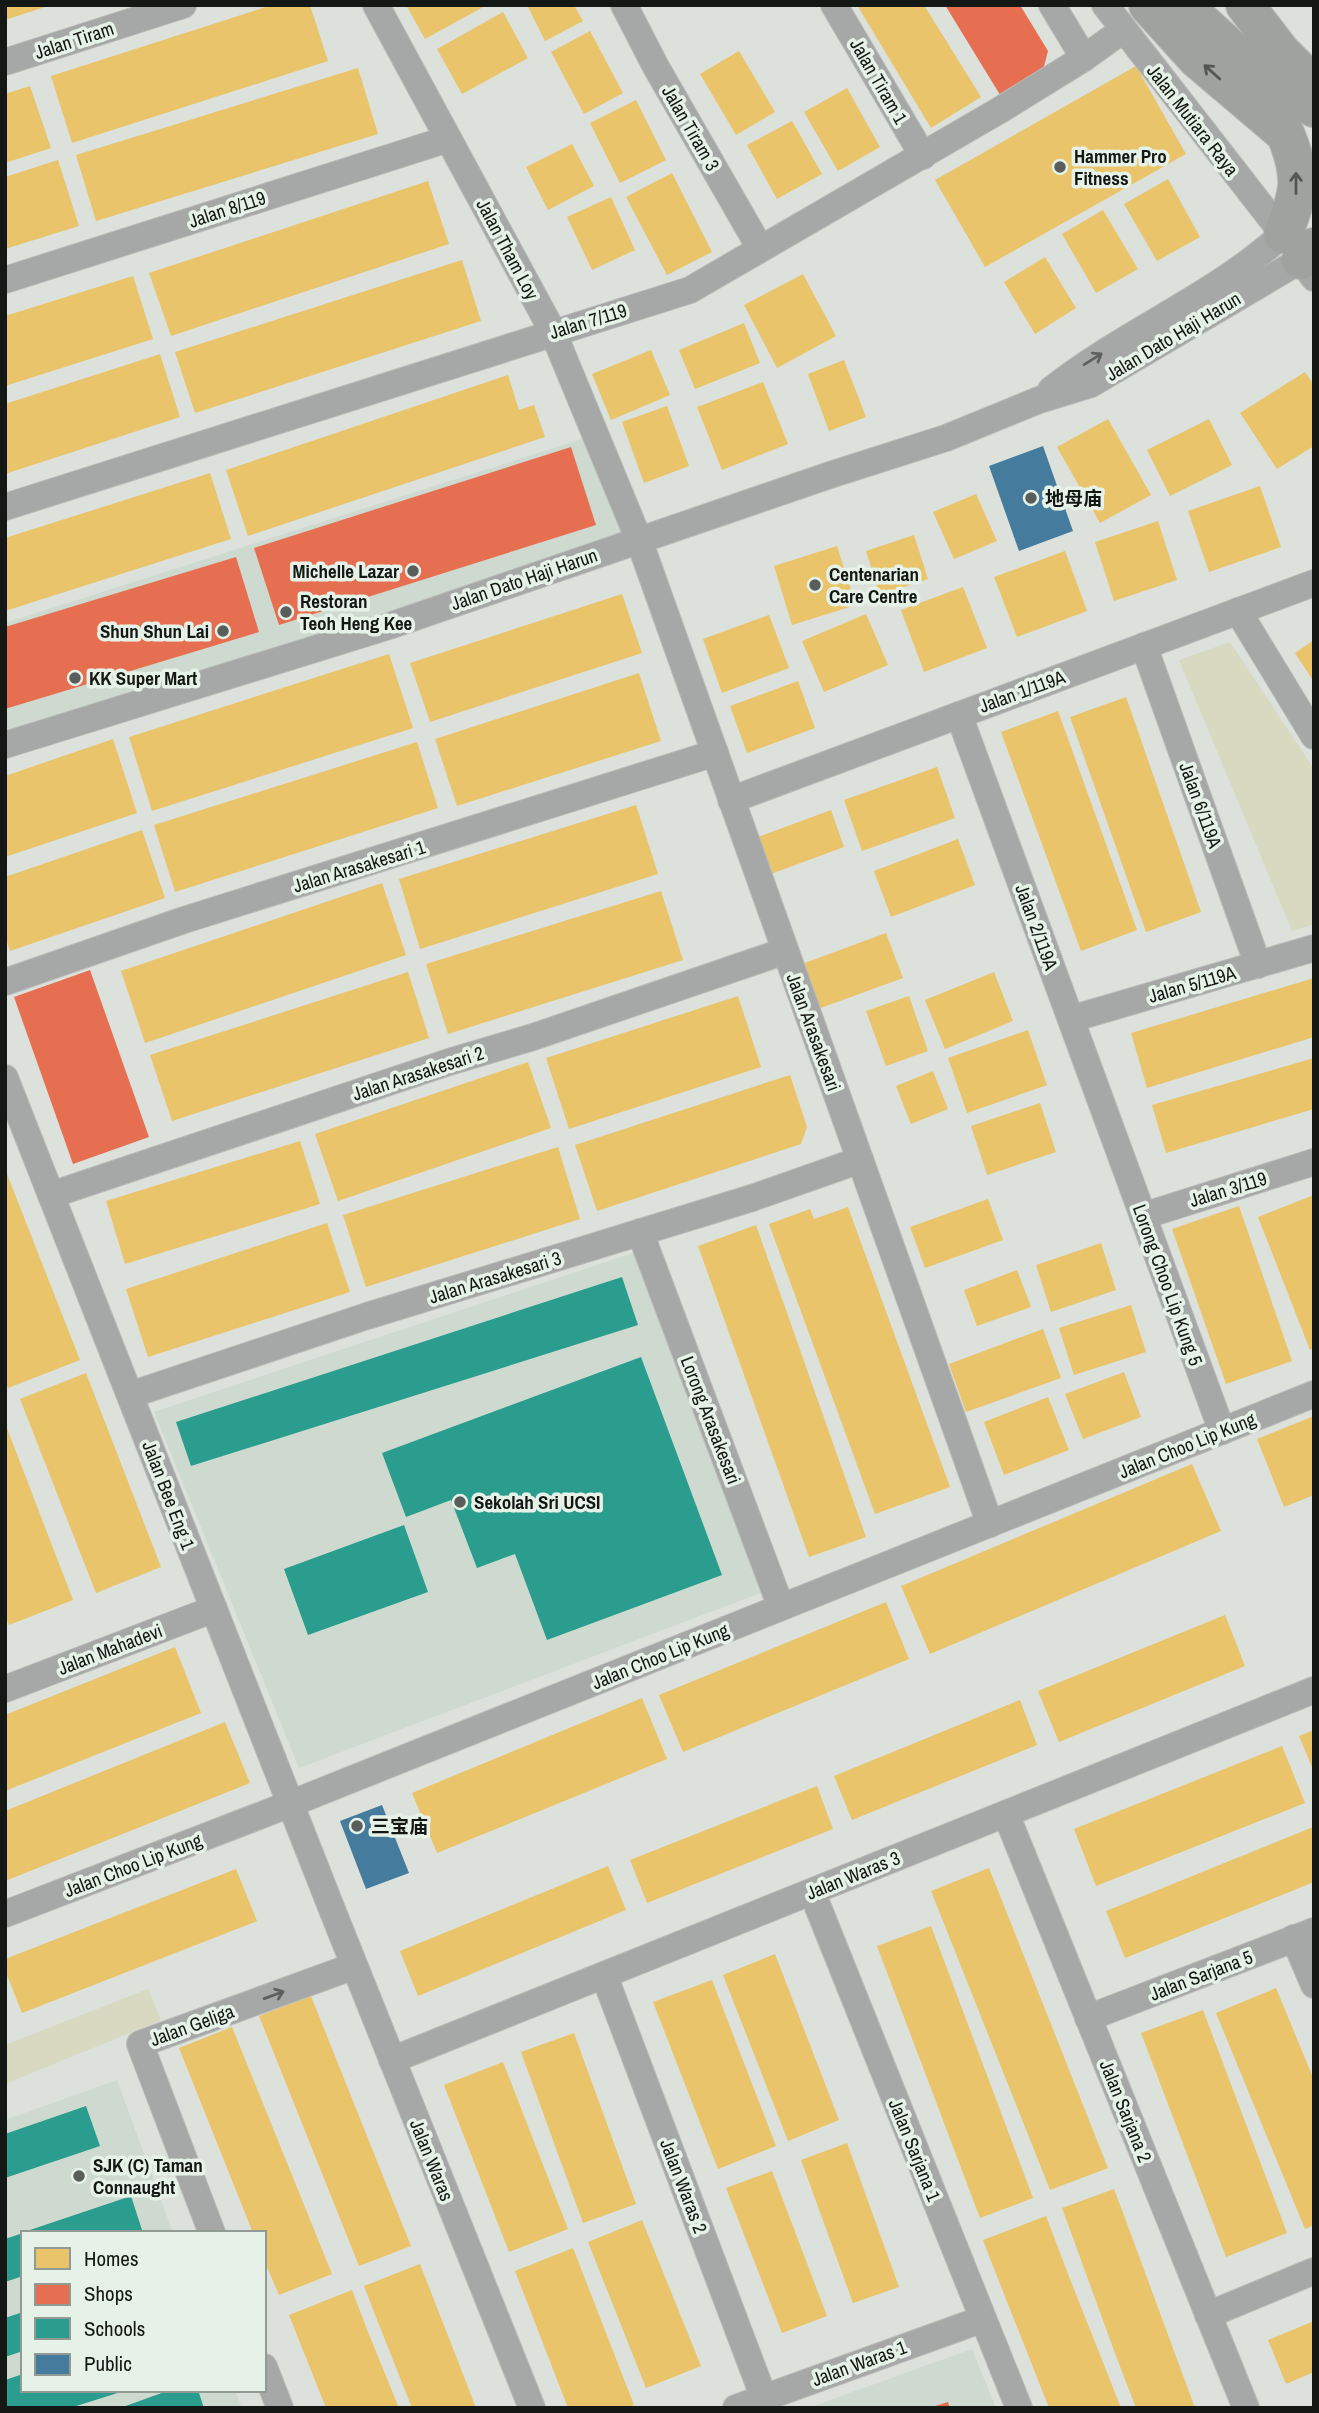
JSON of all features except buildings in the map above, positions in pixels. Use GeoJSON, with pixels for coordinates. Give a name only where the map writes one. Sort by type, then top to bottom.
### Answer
{"type":"FeatureCollection","features":[{"type":"Feature","properties":{"kind":"highway"},"geometry":{"type":"LineString","coordinates":[[1245,5],[1281,52],[1314,85]]}},
{"type":"Feature","properties":{"kind":"highway"},"geometry":{"type":"LineString","coordinates":[[1185,8],[1249,65],[1314,108]]}},
{"type":"Feature","properties":{"kind":"highway"},"geometry":{"type":"LineString","coordinates":[[1135,18],[1197,58],[1283,132]]}},
{"type":"Feature","properties":{"kind":"highway"},"geometry":{"type":"LineString","coordinates":[[1249,65],[1294,156],[1297,184],[1294,207],[1303,255]]}},
{"type":"Feature","properties":{"kind":"street","name":"Jalan Tiram"},"geometry":{"type":"LineString","coordinates":[[5,62],[183,5]]}},
{"type":"Feature","properties":{"kind":"street","name":"Jalan Tham Loy"},"geometry":{"type":"LineString","coordinates":[[376,5],[553,332],[639,540]]}},
{"type":"Feature","properties":{"kind":"street","name":"Jalan Tiram 3"},"geometry":{"type":"LineString","coordinates":[[624,5],[656,67],[760,248]]}},
{"type":"Feature","properties":{"kind":"street","name":"Jalan Tiram 1"},"geometry":{"type":"LineString","coordinates":[[834,5],[923,156]]}},
{"type":"Feature","properties":{"kind":"street"},"geometry":{"type":"LineString","coordinates":[[1052,5],[1084,58]]}},
{"type":"Feature","properties":{"kind":"street","name":"Jalan Mutiara Raya"},"geometry":{"type":"LineString","coordinates":[[1105,5],[1135,18],[1303,255]]}},
{"type":"Feature","properties":{"kind":"street","name":"Jalan 7/119"},"geometry":{"type":"LineString","coordinates":[[5,507],[690,290],[923,156],[1084,58],[1135,18]]}},
{"type":"Feature","properties":{"kind":"street","name":"Jalan 8/119"},"geometry":{"type":"LineString","coordinates":[[5,280],[448,139]]}},
{"type":"Feature","properties":{"kind":"street","name":"Jalan Dato Haji Harun"},"geometry":{"type":"LineString","coordinates":[[5,745],[389,626],[946,438],[1039,400],[1091,384],[1303,255]]}},
{"type":"Feature","properties":{"kind":"street","name":"Jalan Arasakesari"},"geometry":{"type":"LineString","coordinates":[[639,540],[990,1524]]}},
{"type":"Feature","properties":{"kind":"street","name":"Jalan 1/119A"},"geometry":{"type":"LineString","coordinates":[[731,800],[1314,583]]}},
{"type":"Feature","properties":{"kind":"street"},"geometry":{"type":"LineString","coordinates":[[1238,611],[1314,736]]}},
{"type":"Feature","properties":{"kind":"street","name":"Jalan 6/119A"},"geometry":{"type":"LineString","coordinates":[[1144,646],[1258,965]]}},
{"type":"Feature","properties":{"kind":"street","name":"Jalan 2/119A"},"geometry":{"type":"LineString","coordinates":[[959,715],[1114,1140]]}},
{"type":"Feature","properties":{"kind":"street","name":"Jalan Arasakesari 1"},"geometry":{"type":"LineString","coordinates":[[5,982],[184,920],[715,753]]}},
{"type":"Feature","properties":{"kind":"street","name":"Jalan 5/119A"},"geometry":{"type":"LineString","coordinates":[[1071,1019],[1314,948]]}},
{"type":"Feature","properties":{"kind":"street","name":"Jalan Arasakesari 2"},"geometry":{"type":"LineString","coordinates":[[51,1195],[449,1062],[533,1037],[785,951]]}},
{"type":"Feature","properties":{"kind":"street","name":"Jalan Bee Eng 1"},"geometry":{"type":"LineString","coordinates":[[5,1079],[333,1912]]}},
{"type":"Feature","properties":{"kind":"street","name":"Lorong Choo Lip Kung 5"},"geometry":{"type":"LineString","coordinates":[[1114,1140],[1222,1431]]}},
{"type":"Feature","properties":{"kind":"street","name":"Jalan Arasakesari 3"},"geometry":{"type":"LineString","coordinates":[[130,1395],[367,1316],[752,1198],[860,1160]]}},
{"type":"Feature","properties":{"kind":"street","name":"Jalan 3/119"},"geometry":{"type":"LineString","coordinates":[[1143,1216],[1314,1162]]}},
{"type":"Feature","properties":{"kind":"street","name":"Lorong Arasakesari"},"geometry":{"type":"LineString","coordinates":[[640,1232],[781,1607]]}},
{"type":"Feature","properties":{"kind":"street","name":"Jalan Choo Lip Kung"},"geometry":{"type":"LineString","coordinates":[[5,1914],[290,1804],[1314,1394]]}},
{"type":"Feature","properties":{"kind":"street","name":"Jalan Mahadevi"},"geometry":{"type":"LineString","coordinates":[[5,1689],[214,1609]]}},
{"type":"Feature","properties":{"kind":"street","name":"Jalan Waras 3"},"geometry":{"type":"LineString","coordinates":[[392,2060],[1314,1690]]}},
{"type":"Feature","properties":{"kind":"street","name":"Jalan Sarjana 2"},"geometry":{"type":"LineString","coordinates":[[1006,1814],[1246,2408]]}},
{"type":"Feature","properties":{"kind":"street","name":"Jalan Sarjana 1"},"geometry":{"type":"LineString","coordinates":[[812,1892],[1019,2408]]}},
{"type":"Feature","properties":{"kind":"street","name":"Jalan Waras"},"geometry":{"type":"LineString","coordinates":[[333,1912],[532,2408]]}},
{"type":"Feature","properties":{"kind":"street"},"geometry":{"type":"LineString","coordinates":[[1304,1935],[1314,1985]]}},
{"type":"Feature","properties":{"kind":"street","name":"Jalan Sarjana 5"},"geometry":{"type":"LineString","coordinates":[[1088,2018],[1304,1935]]}},
{"type":"Feature","properties":{"kind":"street","name":"Jalan Geliga"},"geometry":{"type":"LineString","coordinates":[[211,2231],[140,2044],[354,1966]]}},
{"type":"Feature","properties":{"kind":"street","name":"Jalan Waras 2"},"geometry":{"type":"LineString","coordinates":[[604,1975],[764,2398]]}},
{"type":"Feature","properties":{"kind":"street"},"geometry":{"type":"LineString","coordinates":[[1208,2315],[1314,2271]]}},
{"type":"Feature","properties":{"kind":"street","name":"Jalan Waras 1"},"geometry":{"type":"LineString","coordinates":[[736,2408],[983,2319]]}},
{"type":"Feature","properties":{"kind":"street"},"geometry":{"type":"LineString","coordinates":[[266,2372],[280,2408]]}},
{"type":"Feature","properties":{"kind":"shaded area"},"geometry":{"type":"Polygon","coordinates":[[[588,437],[628,536],[5,737],[5,623],[588,437]]]}},
{"type":"Feature","properties":{"kind":"shaded area","name":"Sekolah Sri UCSI"},"geometry":{"type":"Polygon","coordinates":[[[636,1252],[763,1592],[299,1768],[154,1412],[636,1252]]]}},
{"type":"Feature","properties":{"kind":"shaded area","name":"SJK (C) Taman Connaught"},"geometry":{"type":"Polygon","coordinates":[[[117,2080],[172,2231],[21,2231],[21,2392],[236,2392],[242,2408],[5,2408],[5,2120],[117,2080]]]}},
{"type":"Feature","properties":{"kind":"shaded area"},"geometry":{"type":"Polygon","coordinates":[[[972,2349],[996,2408],[808,2408],[972,2349]]]}},
{"type":"Feature","properties":{"kind":"green space"},"geometry":{"type":"Polygon","coordinates":[[[1230,642],[1314,769],[1314,924],[1292,931],[1179,660],[1230,642]]]}},
{"type":"Feature","properties":{"kind":"green space"},"geometry":{"type":"Polygon","coordinates":[[[148,1989],[161,2020],[5,2084],[5,2045],[148,1989]]]}},
{"type":"Feature","properties":{"kind":"place","name":"Hammer Pro Fitness"},"geometry":{"type":"Point","coordinates":[1060,167]}},
{"type":"Feature","properties":{"kind":"place","name":"地母庙"},"geometry":{"type":"Point","coordinates":[1031,498]}},
{"type":"Feature","properties":{"kind":"place","name":"Michelle Lazar"},"geometry":{"type":"Point","coordinates":[413,571]}},
{"type":"Feature","properties":{"kind":"place","name":"Centenarian Care Centre"},"geometry":{"type":"Point","coordinates":[815,585]}},
{"type":"Feature","properties":{"kind":"place","name":"Restoran Teoh Heng Kee"},"geometry":{"type":"Point","coordinates":[286,612]}},
{"type":"Feature","properties":{"kind":"place","name":"Shun Shun Lai"},"geometry":{"type":"Point","coordinates":[223,631]}},
{"type":"Feature","properties":{"kind":"place","name":"KK Super Mart"},"geometry":{"type":"Point","coordinates":[75,678]}},
{"type":"Feature","properties":{"kind":"place","name":"Sekolah Sri UCSI"},"geometry":{"type":"Point","coordinates":[460,1502]}},
{"type":"Feature","properties":{"kind":"place","name":"三宝庙"},"geometry":{"type":"Point","coordinates":[357,1826]}},
{"type":"Feature","properties":{"kind":"place","name":"SJK (C) Taman Connaught"},"geometry":{"type":"Point","coordinates":[79,2176]}}]}
